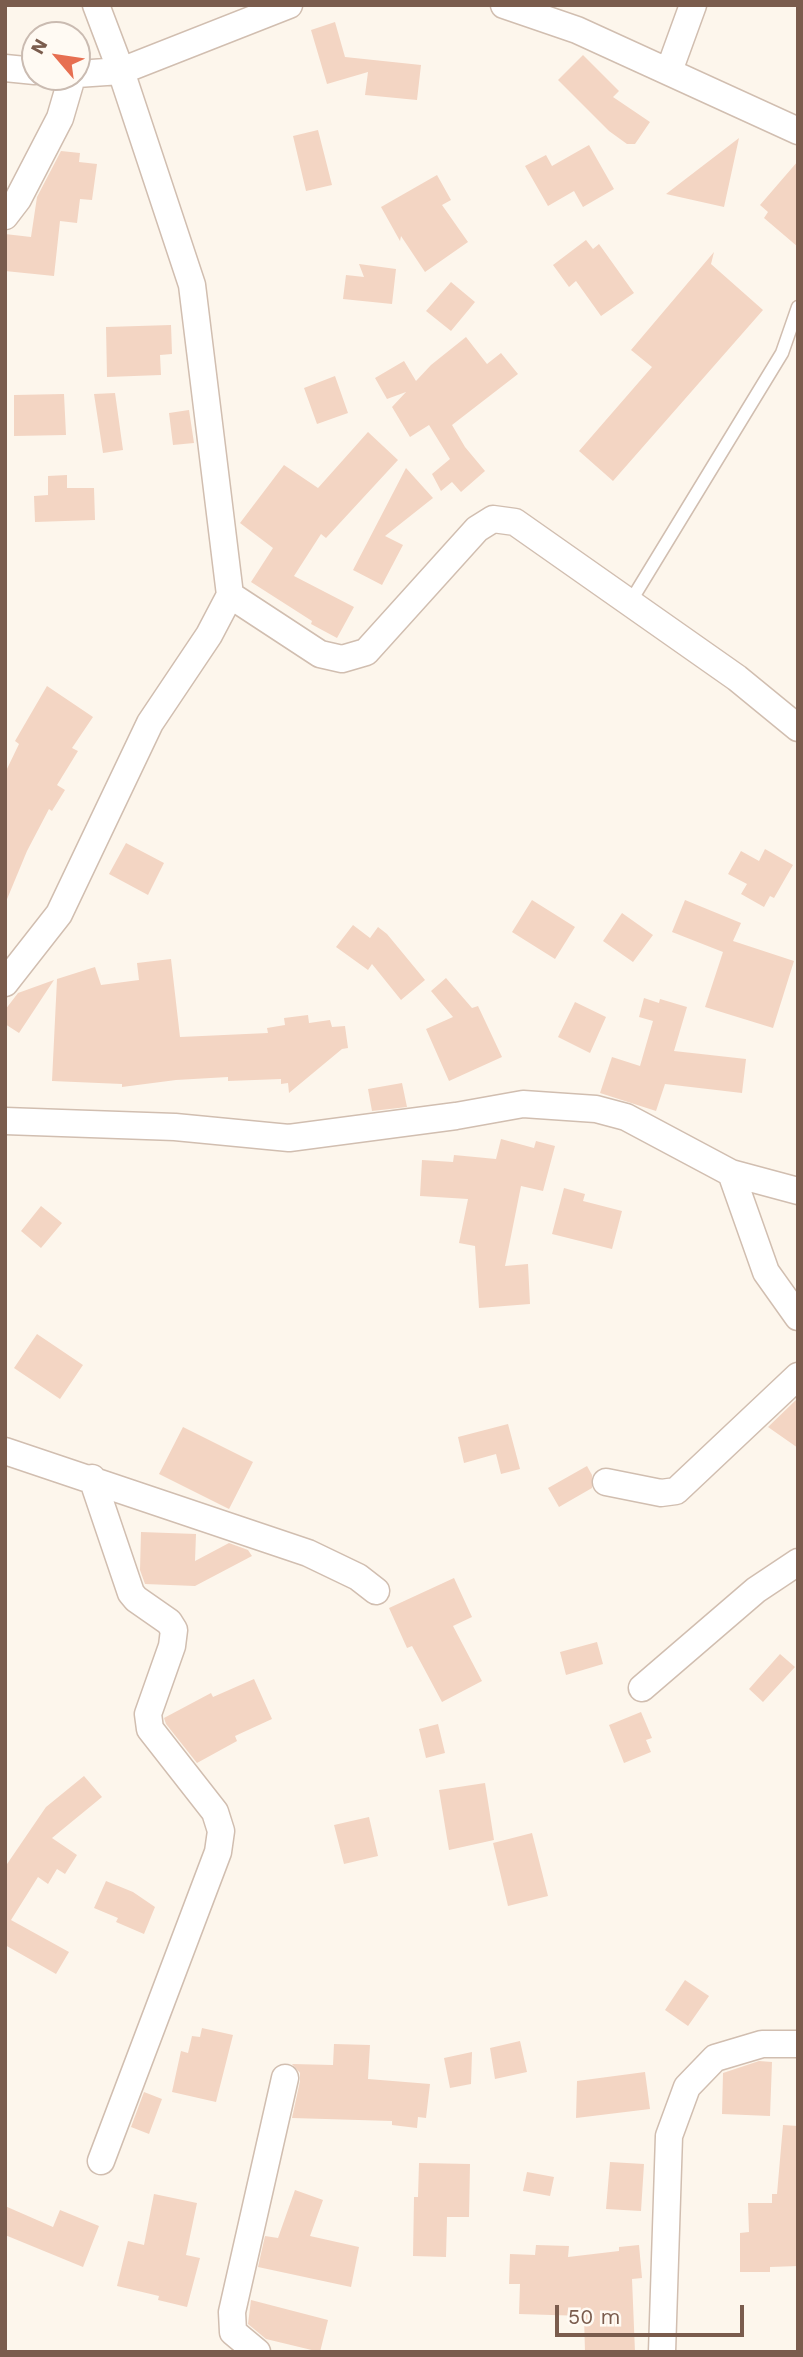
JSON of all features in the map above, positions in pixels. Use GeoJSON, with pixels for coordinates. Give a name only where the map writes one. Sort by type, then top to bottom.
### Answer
{"type":"FeatureCollection","features":[{"type":"Feature","properties":{"kind":"street"},"geometry":{"type":"LineString","coordinates":[[5,984],[59,914],[150,723],[209,635],[230,595],[192,285],[121,71],[96,5]]}},
{"type":"Feature","properties":{"kind":"street"},"geometry":{"type":"LineString","coordinates":[[91,73],[121,71],[289,5]]}},
{"type":"Feature","properties":{"kind":"street"},"geometry":{"type":"LineString","coordinates":[[504,5],[577,30],[798,131]]}},
{"type":"Feature","properties":{"kind":"street"},"geometry":{"type":"LineString","coordinates":[[669,71],[693,5]]}},
{"type":"Feature","properties":{"kind":"street"},"geometry":{"type":"LineString","coordinates":[[5,216],[18,199],[60,118],[68,91]]}},
{"type":"Feature","properties":{"kind":"street"},"geometry":{"type":"LineString","coordinates":[[230,595],[320,654],[342,659],[366,652],[477,528],[493,519],[515,523],[737,678],[798,728]]}},
{"type":"Feature","properties":{"kind":"street"},"geometry":{"type":"LineString","coordinates":[[5,1121],[175,1127],[289,1138],[456,1116],[523,1104],[584,1108],[626,1117],[731,1173],[798,1191]]}},
{"type":"Feature","properties":{"kind":"street"},"geometry":{"type":"LineString","coordinates":[[731,1173],[766,1272],[798,1317]]}},
{"type":"Feature","properties":{"kind":"street"},"geometry":{"type":"LineString","coordinates":[[606,1482],[662,1493],[676,1491],[798,1376]]}},
{"type":"Feature","properties":{"kind":"street"},"geometry":{"type":"LineString","coordinates":[[5,1451],[92,1478],[308,1553],[336,1565],[376,1591]]}},
{"type":"Feature","properties":{"kind":"street"},"geometry":{"type":"LineString","coordinates":[[92,1478],[131,1593],[169,1622],[174,1630],[172,1646],[148,1714],[150,1729],[215,1812],[221,1830],[218,1852],[102,2161]]}},
{"type":"Feature","properties":{"kind":"street"},"geometry":{"type":"LineString","coordinates":[[642,1688],[757,1590],[798,1562]]}},
{"type":"Feature","properties":{"kind":"street"},"geometry":{"type":"LineString","coordinates":[[662,2352],[670,2136],[687,2087],[715,2058],[762,2044],[798,2044]]}},
{"type":"Feature","properties":{"kind":"street"},"geometry":{"type":"LineString","coordinates":[[257,2352],[233,2332],[232,2312],[285,2078]]}},
{"type":"Feature","properties":{"kind":"lane"},"geometry":{"type":"LineString","coordinates":[[629,604],[782,353],[798,307]]}},
{"type":"Feature","properties":{"kind":"building"},"geometry":{"type":"Polygon","coordinates":[[[335,22],[345,57],[421,65],[417,100],[365,95],[368,72],[327,84],[311,30],[335,22]]]}},
{"type":"Feature","properties":{"kind":"building"},"geometry":{"type":"Polygon","coordinates":[[[583,55],[619,91],[613,97],[650,122],[635,144],[627,144],[609,131],[558,80],[583,55]]]}},
{"type":"Feature","properties":{"kind":"building"},"geometry":{"type":"Polygon","coordinates":[[[318,130],[332,185],[306,191],[293,136],[318,130]]]}},
{"type":"Feature","properties":{"kind":"building"},"geometry":{"type":"Polygon","coordinates":[[[739,138],[724,207],[666,194],[739,138]]]}},
{"type":"Feature","properties":{"kind":"building"},"geometry":{"type":"Polygon","coordinates":[[[589,145],[614,189],[583,207],[574,191],[548,206],[525,166],[546,155],[552,166],[589,145]]]}},
{"type":"Feature","properties":{"kind":"building"},"geometry":{"type":"Polygon","coordinates":[[[61,151],[80,153],[79,162],[97,164],[92,200],[80,199],[77,223],[60,221],[54,276],[5,271],[5,234],[31,237],[37,197],[61,151]]]}},
{"type":"Feature","properties":{"kind":"building"},"geometry":{"type":"Polygon","coordinates":[[[798,161],[798,247],[764,218],[768,212],[760,205],[798,161]]]}},
{"type":"Feature","properties":{"kind":"building"},"geometry":{"type":"Polygon","coordinates":[[[437,175],[451,200],[442,205],[468,242],[425,272],[401,236],[400,241],[381,207],[437,175]]]}},
{"type":"Feature","properties":{"kind":"building"},"geometry":{"type":"Polygon","coordinates":[[[586,240],[593,249],[599,244],[634,293],[601,316],[576,281],[569,287],[553,265],[586,240]]]}},
{"type":"Feature","properties":{"kind":"building"},"geometry":{"type":"Polygon","coordinates":[[[714,252],[711,264],[763,310],[613,481],[579,451],[652,367],[631,350],[714,252]]]}},
{"type":"Feature","properties":{"kind":"building"},"geometry":{"type":"Polygon","coordinates":[[[359,264],[396,269],[392,304],[343,299],[346,275],[364,277],[359,264]]]}},
{"type":"Feature","properties":{"kind":"building"},"geometry":{"type":"Polygon","coordinates":[[[451,282],[475,302],[451,331],[426,311],[451,282]]]}},
{"type":"Feature","properties":{"kind":"building"},"geometry":{"type":"Polygon","coordinates":[[[171,325],[172,354],[160,355],[161,375],[107,377],[106,327],[171,325]]]}},
{"type":"Feature","properties":{"kind":"building"},"geometry":{"type":"Polygon","coordinates":[[[466,337],[487,364],[501,353],[518,374],[452,425],[465,447],[485,471],[461,492],[452,482],[441,491],[432,474],[450,459],[429,425],[410,437],[392,407],[406,392],[387,399],[375,378],[404,361],[416,381],[431,365],[466,337]]]}},
{"type":"Feature","properties":{"kind":"building"},"geometry":{"type":"Polygon","coordinates":[[[335,376],[348,413],[317,424],[304,388],[335,376]]]}},
{"type":"Feature","properties":{"kind":"building"},"geometry":{"type":"Polygon","coordinates":[[[115,393],[123,450],[103,453],[94,394],[115,393]]]}},
{"type":"Feature","properties":{"kind":"building"},"geometry":{"type":"Polygon","coordinates":[[[64,394],[66,435],[14,436],[14,395],[64,394]]]}},
{"type":"Feature","properties":{"kind":"building"},"geometry":{"type":"Polygon","coordinates":[[[189,410],[194,443],[173,445],[169,413],[189,410]]]}},
{"type":"Feature","properties":{"kind":"building"},"geometry":{"type":"Polygon","coordinates":[[[368,432],[398,460],[326,538],[321,534],[294,576],[354,607],[337,638],[311,624],[312,621],[251,582],[273,548],[240,523],[284,465],[318,488],[368,432]]]}},
{"type":"Feature","properties":{"kind":"building"},"geometry":{"type":"Polygon","coordinates":[[[406,468],[433,498],[385,536],[403,545],[382,585],[353,570],[406,468]]]}},
{"type":"Feature","properties":{"kind":"building"},"geometry":{"type":"Polygon","coordinates":[[[67,475],[67,488],[94,488],[95,520],[35,522],[34,496],[48,495],[48,476],[67,475]]]}},
{"type":"Feature","properties":{"kind":"building"},"geometry":{"type":"Polygon","coordinates":[[[47,686],[93,717],[72,748],[78,751],[57,785],[65,790],[52,811],[49,809],[27,851],[5,904],[5,773],[19,744],[15,741],[47,686]]]}},
{"type":"Feature","properties":{"kind":"building"},"geometry":{"type":"Polygon","coordinates":[[[126,843],[164,863],[148,895],[109,874],[126,843]]]}},
{"type":"Feature","properties":{"kind":"building"},"geometry":{"type":"Polygon","coordinates":[[[765,849],[793,865],[774,898],[770,896],[764,907],[741,894],[747,884],[728,874],[741,851],[759,861],[765,849]]]}},
{"type":"Feature","properties":{"kind":"building"},"geometry":{"type":"Polygon","coordinates":[[[532,900],[575,927],[555,959],[512,932],[532,900]]]}},
{"type":"Feature","properties":{"kind":"building"},"geometry":{"type":"Polygon","coordinates":[[[685,900],[741,923],[733,941],[794,961],[773,1028],[705,1007],[723,952],[672,932],[685,900]]]}},
{"type":"Feature","properties":{"kind":"building"},"geometry":{"type":"Polygon","coordinates":[[[622,913],[653,935],[633,962],[603,941],[622,913]]]}},
{"type":"Feature","properties":{"kind":"building"},"geometry":{"type":"Polygon","coordinates":[[[353,925],[370,938],[378,927],[425,980],[401,1000],[372,964],[368,970],[336,947],[353,925]]]}},
{"type":"Feature","properties":{"kind":"building"},"geometry":{"type":"Polygon","coordinates":[[[171,959],[180,1037],[268,1033],[267,1028],[285,1025],[284,1018],[308,1015],[309,1023],[330,1020],[332,1027],[345,1026],[348,1048],[342,1049],[289,1093],[288,1083],[281,1084],[281,1079],[228,1081],[228,1077],[122,1087],[122,1084],[52,1081],[57,979],[95,967],[101,985],[139,980],[137,963],[171,959]]]}},
{"type":"Feature","properties":{"kind":"building"},"geometry":{"type":"Polygon","coordinates":[[[446,978],[472,1008],[478,1006],[502,1057],[449,1081],[426,1029],[453,1017],[431,991],[446,978]]]}},
{"type":"Feature","properties":{"kind":"building"},"geometry":{"type":"Polygon","coordinates":[[[54,980],[19,1033],[5,1024],[5,1010],[18,993],[54,980]]]}},
{"type":"Feature","properties":{"kind":"building"},"geometry":{"type":"Polygon","coordinates":[[[644,998],[659,1003],[660,999],[687,1007],[674,1051],[746,1059],[742,1093],[665,1084],[656,1111],[600,1093],[612,1057],[640,1066],[653,1021],[639,1017],[644,998]]]}},
{"type":"Feature","properties":{"kind":"building"},"geometry":{"type":"Polygon","coordinates":[[[575,1002],[606,1017],[590,1053],[558,1037],[575,1002]]]}},
{"type":"Feature","properties":{"kind":"building"},"geometry":{"type":"Polygon","coordinates":[[[402,1083],[407,1107],[372,1111],[368,1089],[402,1083]]]}},
{"type":"Feature","properties":{"kind":"building"},"geometry":{"type":"Polygon","coordinates":[[[501,1139],[534,1148],[536,1141],[555,1146],[543,1191],[521,1186],[505,1266],[528,1264],[530,1304],[479,1308],[475,1246],[459,1243],[468,1199],[420,1196],[422,1160],[453,1162],[454,1155],[496,1159],[501,1139]]]}},
{"type":"Feature","properties":{"kind":"building"},"geometry":{"type":"Polygon","coordinates":[[[564,1188],[585,1194],[583,1201],[622,1211],[612,1249],[552,1234],[564,1188]]]}},
{"type":"Feature","properties":{"kind":"building"},"geometry":{"type":"Polygon","coordinates":[[[41,1206],[62,1223],[41,1248],[21,1231],[41,1206]]]}},
{"type":"Feature","properties":{"kind":"building"},"geometry":{"type":"Polygon","coordinates":[[[37,1334],[83,1365],[60,1399],[14,1368],[37,1334]]]}},
{"type":"Feature","properties":{"kind":"building"},"geometry":{"type":"Polygon","coordinates":[[[798,1398],[798,1448],[768,1427],[798,1398]]]}},
{"type":"Feature","properties":{"kind":"building"},"geometry":{"type":"Polygon","coordinates":[[[508,1424],[520,1469],[501,1474],[496,1454],[464,1463],[458,1437],[508,1424]]]}},
{"type":"Feature","properties":{"kind":"building"},"geometry":{"type":"Polygon","coordinates":[[[183,1427],[253,1462],[229,1509],[159,1474],[183,1427]]]}},
{"type":"Feature","properties":{"kind":"building"},"geometry":{"type":"Polygon","coordinates":[[[587,1466],[592,1475],[592,1488],[559,1507],[548,1488],[587,1466]]]}},
{"type":"Feature","properties":{"kind":"building"},"geometry":{"type":"Polygon","coordinates":[[[141,1532],[196,1534],[195,1561],[229,1543],[248,1550],[252,1556],[195,1586],[145,1584],[140,1570],[141,1532]]]}},
{"type":"Feature","properties":{"kind":"building"},"geometry":{"type":"Polygon","coordinates":[[[454,1578],[472,1617],[453,1626],[482,1681],[442,1702],[412,1646],[407,1648],[389,1608],[454,1578]]]}},
{"type":"Feature","properties":{"kind":"building"},"geometry":{"type":"Polygon","coordinates":[[[597,1642],[603,1664],[566,1675],[560,1652],[597,1642]]]}},
{"type":"Feature","properties":{"kind":"building"},"geometry":{"type":"Polygon","coordinates":[[[780,1654],[795,1667],[763,1702],[749,1689],[780,1654]]]}},
{"type":"Feature","properties":{"kind":"building"},"geometry":{"type":"Polygon","coordinates":[[[254,1679],[272,1719],[235,1736],[237,1741],[197,1763],[164,1718],[211,1693],[213,1697],[254,1679]]]}},
{"type":"Feature","properties":{"kind":"building"},"geometry":{"type":"Polygon","coordinates":[[[641,1712],[652,1738],[646,1740],[651,1752],[624,1763],[609,1725],[641,1712]]]}},
{"type":"Feature","properties":{"kind":"building"},"geometry":{"type":"Polygon","coordinates":[[[438,1724],[445,1753],[426,1758],[419,1729],[438,1724]]]}},
{"type":"Feature","properties":{"kind":"building"},"geometry":{"type":"Polygon","coordinates":[[[84,1776],[102,1797],[52,1838],[77,1855],[65,1874],[57,1869],[48,1884],[38,1877],[11,1920],[69,1952],[56,1974],[5,1945],[5,1867],[46,1807],[84,1776]]]}},
{"type":"Feature","properties":{"kind":"building"},"geometry":{"type":"Polygon","coordinates":[[[485,1783],[494,1840],[449,1850],[439,1790],[485,1783]]]}},
{"type":"Feature","properties":{"kind":"building"},"geometry":{"type":"Polygon","coordinates":[[[369,1817],[378,1856],[344,1864],[334,1825],[369,1817]]]}},
{"type":"Feature","properties":{"kind":"building"},"geometry":{"type":"Polygon","coordinates":[[[532,1833],[548,1896],[508,1906],[493,1843],[532,1833]]]}},
{"type":"Feature","properties":{"kind":"building"},"geometry":{"type":"Polygon","coordinates":[[[106,1881],[133,1892],[155,1907],[144,1934],[116,1922],[118,1918],[94,1908],[106,1881]]]}},
{"type":"Feature","properties":{"kind":"building"},"geometry":{"type":"Polygon","coordinates":[[[685,1980],[709,1996],[688,2026],[665,2010],[685,1980]]]}},
{"type":"Feature","properties":{"kind":"building"},"geometry":{"type":"Polygon","coordinates":[[[202,2028],[233,2035],[216,2102],[172,2092],[181,2051],[188,2053],[192,2036],[200,2037],[202,2028]]]}},
{"type":"Feature","properties":{"kind":"building"},"geometry":{"type":"Polygon","coordinates":[[[520,2041],[527,2072],[495,2079],[490,2048],[520,2041]]]}},
{"type":"Feature","properties":{"kind":"building"},"geometry":{"type":"Polygon","coordinates":[[[334,2044],[370,2045],[368,2079],[430,2084],[426,2118],[418,2117],[417,2128],[392,2125],[392,2121],[292,2118],[300,2073],[292,2064],[333,2065],[334,2044]]]}},
{"type":"Feature","properties":{"kind":"building"},"geometry":{"type":"Polygon","coordinates":[[[472,2052],[471,2084],[450,2088],[444,2058],[472,2052]]]}},
{"type":"Feature","properties":{"kind":"building"},"geometry":{"type":"Polygon","coordinates":[[[759,2061],[772,2062],[770,2116],[722,2114],[723,2073],[759,2061]]]}},
{"type":"Feature","properties":{"kind":"building"},"geometry":{"type":"Polygon","coordinates":[[[645,2072],[650,2109],[576,2118],[577,2081],[645,2072]]]}},
{"type":"Feature","properties":{"kind":"building"},"geometry":{"type":"Polygon","coordinates":[[[144,2092],[162,2099],[149,2134],[131,2127],[144,2092]]]}},
{"type":"Feature","properties":{"kind":"building"},"geometry":{"type":"Polygon","coordinates":[[[783,2125],[798,2126],[798,2266],[770,2267],[770,2272],[740,2272],[740,2233],[749,2232],[748,2203],[772,2203],[772,2194],[777,2194],[783,2125]]]}},
{"type":"Feature","properties":{"kind":"building"},"geometry":{"type":"Polygon","coordinates":[[[610,2162],[644,2164],[641,2211],[606,2209],[610,2162]]]}},
{"type":"Feature","properties":{"kind":"building"},"geometry":{"type":"Polygon","coordinates":[[[419,2163],[470,2164],[469,2217],[447,2217],[446,2257],[413,2256],[414,2197],[418,2197],[419,2163]]]}},
{"type":"Feature","properties":{"kind":"building"},"geometry":{"type":"Polygon","coordinates":[[[527,2172],[554,2177],[550,2196],[523,2191],[527,2172]]]}},
{"type":"Feature","properties":{"kind":"building"},"geometry":{"type":"Polygon","coordinates":[[[295,2190],[323,2200],[310,2236],[359,2247],[351,2287],[258,2267],[265,2236],[278,2238],[295,2190]]]}},
{"type":"Feature","properties":{"kind":"building"},"geometry":{"type":"Polygon","coordinates":[[[154,2194],[197,2203],[186,2255],[200,2258],[187,2307],[158,2300],[159,2296],[117,2286],[128,2241],[144,2245],[154,2194]]]}},
{"type":"Feature","properties":{"kind":"building"},"geometry":{"type":"Polygon","coordinates":[[[5,2206],[53,2227],[60,2210],[99,2226],[83,2267],[5,2235],[5,2206]]]}},
{"type":"Feature","properties":{"kind":"building"},"geometry":{"type":"Polygon","coordinates":[[[536,2245],[569,2246],[568,2257],[619,2251],[619,2247],[639,2245],[642,2278],[632,2279],[635,2352],[585,2352],[584,2316],[519,2314],[520,2284],[509,2284],[510,2254],[535,2255],[536,2245]]]}},
{"type":"Feature","properties":{"kind":"building"},"geometry":{"type":"Polygon","coordinates":[[[251,2300],[328,2320],[320,2352],[266,2339],[248,2324],[251,2300]]]}}]}
